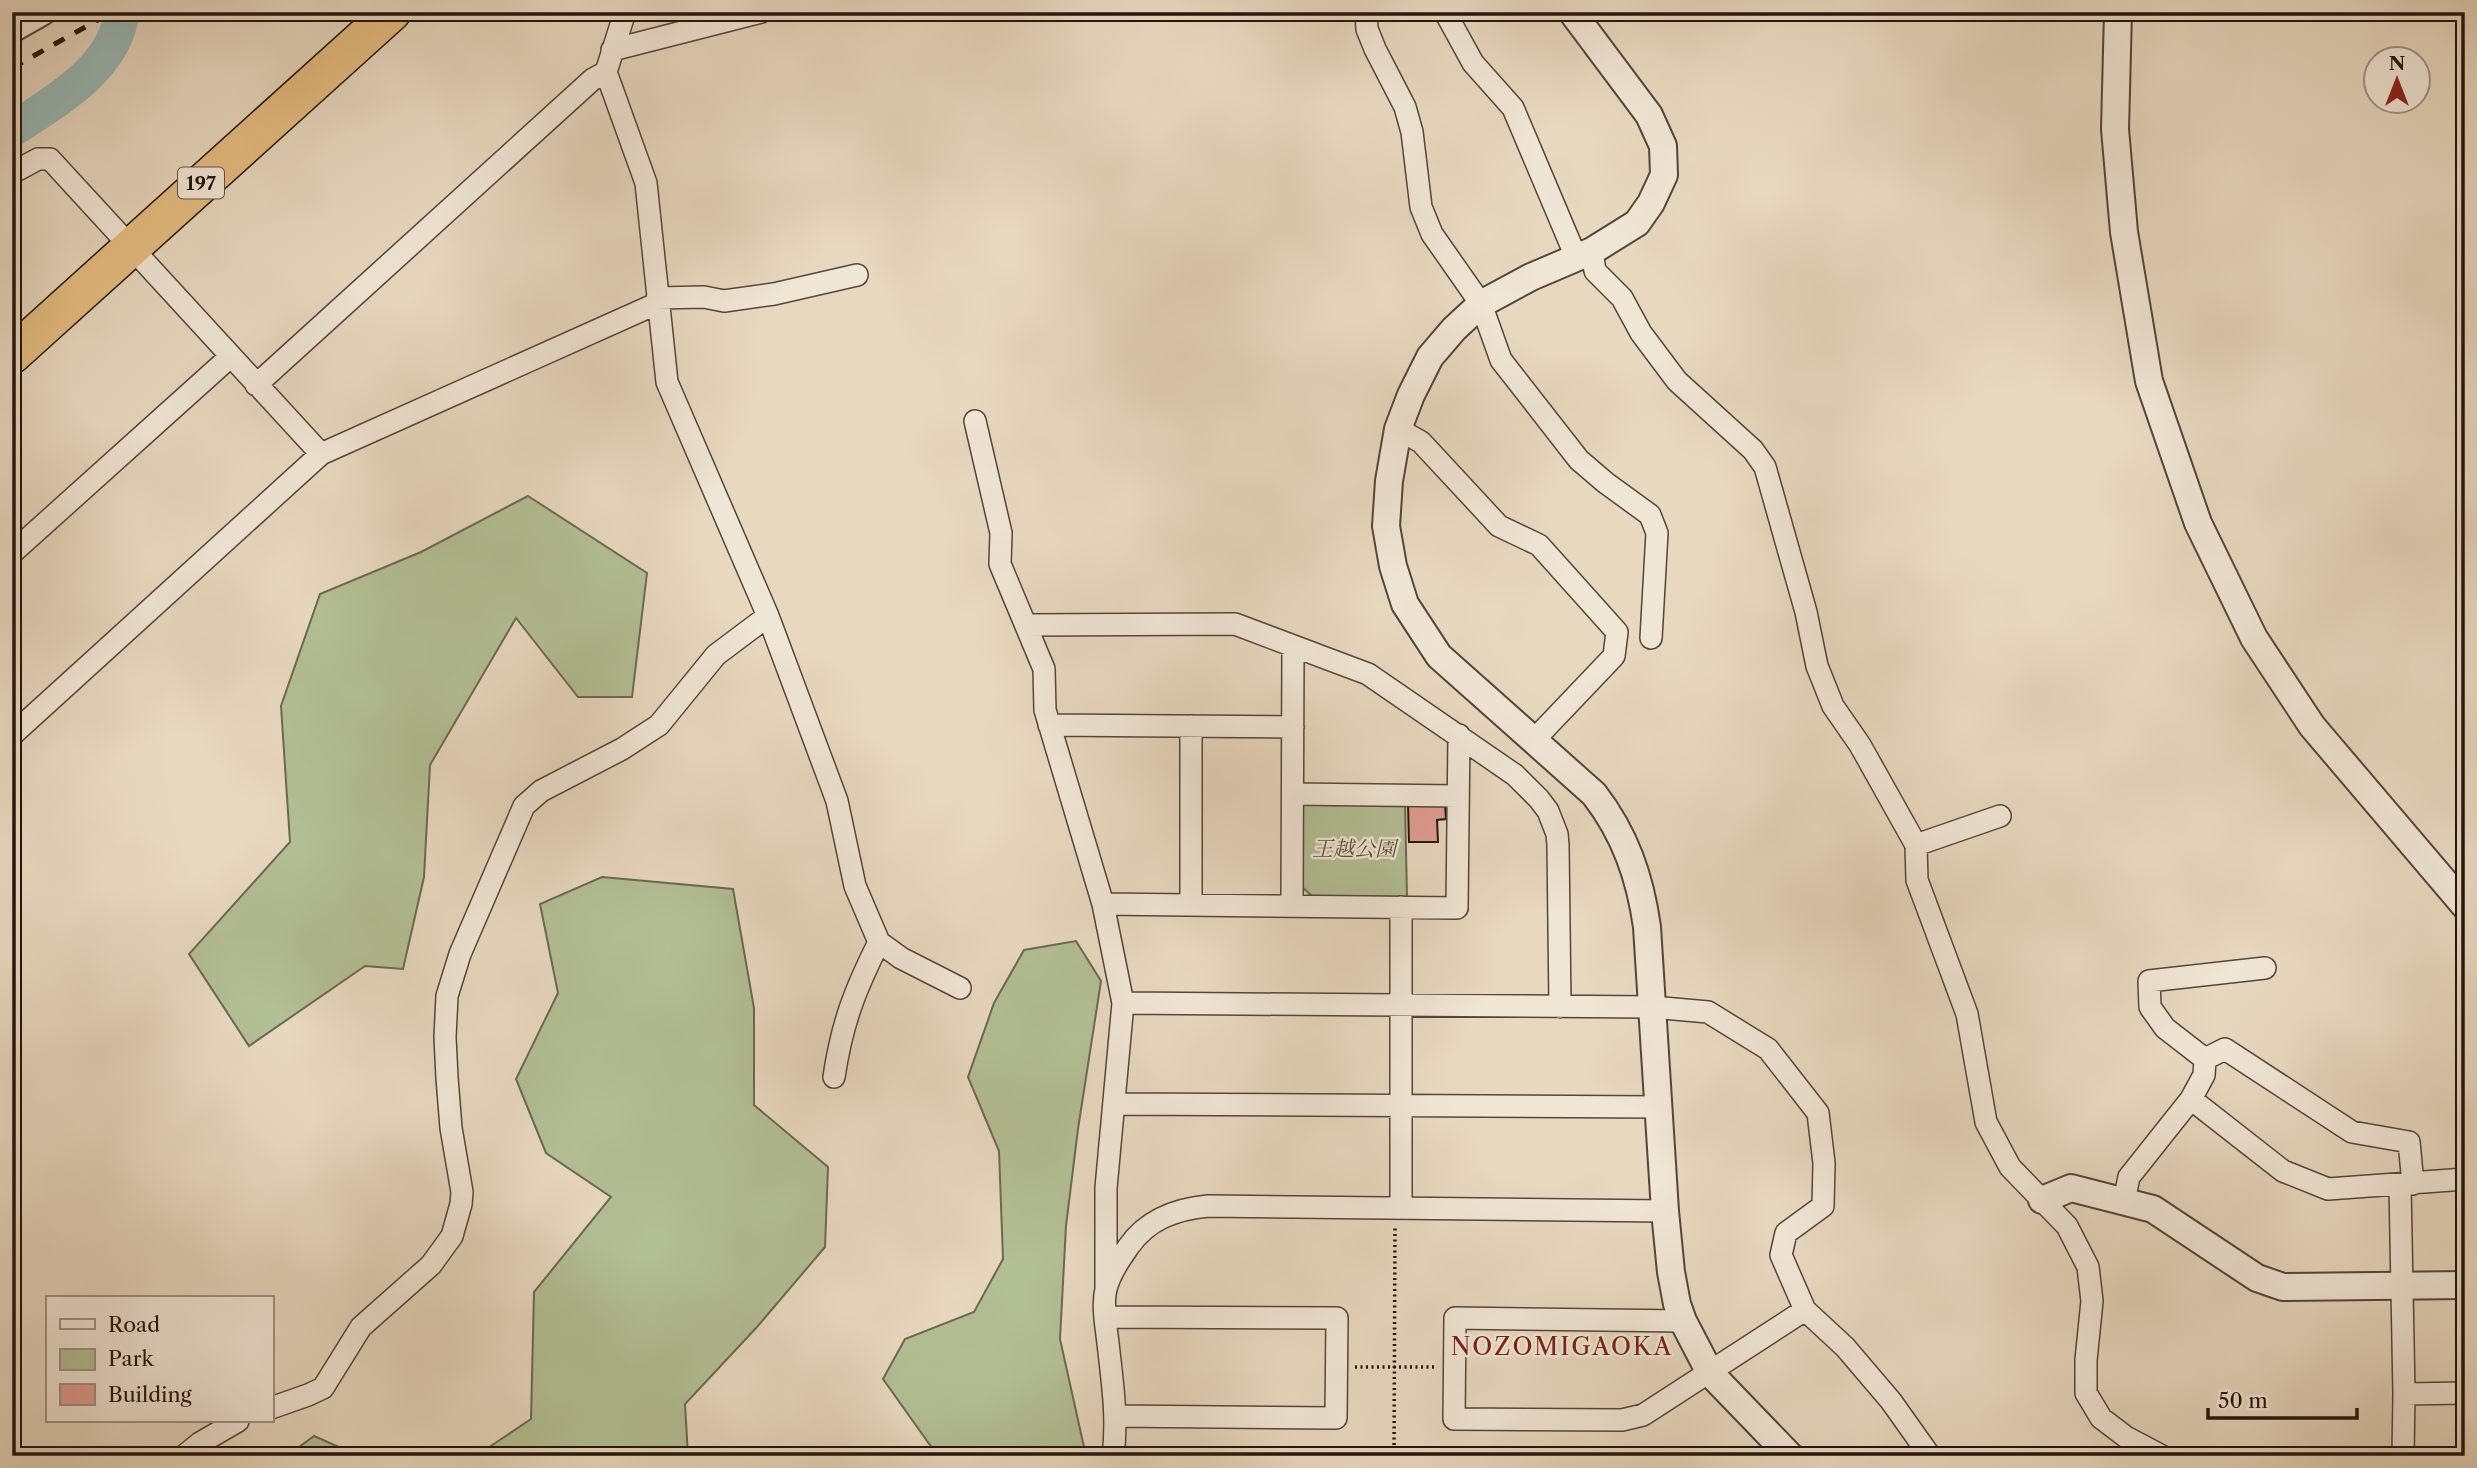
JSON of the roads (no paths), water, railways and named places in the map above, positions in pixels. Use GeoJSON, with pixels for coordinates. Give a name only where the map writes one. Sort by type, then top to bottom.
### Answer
{"type":"FeatureCollection","features":[{"type":"Feature","properties":{"kind":"highway","name":"197"},"geometry":{"type":"LineString","coordinates":[[12,355],[392,12]]}},
{"type":"Feature","properties":{"kind":"street"},"geometry":{"type":"LineString","coordinates":[[625,12],[606,72],[646,183],[667,382],[768,616],[837,801],[855,886],[879,942],[901,958],[960,988]]}},
{"type":"Feature","properties":{"kind":"street"},"geometry":{"type":"LineString","coordinates":[[612,50],[761,12]]}},
{"type":"Feature","properties":{"kind":"street"},"geometry":{"type":"LineString","coordinates":[[1367,12],[1367,29],[1374,49],[1405,107],[1412,132],[1421,206],[1432,234],[1481,304],[1501,360],[1579,460],[1650,515],[1657,533],[1651,638]]}},
{"type":"Feature","properties":{"kind":"street"},"geometry":{"type":"LineString","coordinates":[[1445,12],[1473,63],[1513,108],[1584,254],[1595,271],[1622,298],[1641,333],[1677,381],[1754,450],[1765,467],[1806,612],[1817,666],[1833,706],[1860,745],[1916,845],[1917,880],[1967,1014],[1986,1122],[2010,1167],[2067,1226],[2088,1267],[2092,1301],[2085,1360],[2086,1392],[2101,1418],[2126,1437],[2162,1456]]}},
{"type":"Feature","properties":{"kind":"street"},"geometry":{"type":"LineString","coordinates":[[1573,12],[1649,115],[1662,146],[1664,175],[1651,203],[1637,223],[1584,254],[1531,277],[1481,304],[1454,328],[1430,357],[1410,395],[1398,429],[1389,481],[1386,526],[1393,565],[1405,604],[1439,656],[1594,794],[1623,840],[1642,894],[1647,927],[1665,1211],[1671,1272],[1683,1321],[1710,1373],[1790,1456]]}},
{"type":"Feature","properties":{"kind":"street"},"geometry":{"type":"LineString","coordinates":[[2118,12],[2115,130],[2124,232],[2149,381],[2198,523],[2254,638],[2312,726],[2465,906]]}},
{"type":"Feature","properties":{"kind":"street"},"geometry":{"type":"LineString","coordinates":[[256,384],[593,79],[606,72]]}},
{"type":"Feature","properties":{"kind":"street"},"geometry":{"type":"LineString","coordinates":[[12,173],[38,159],[50,159],[321,454]]}},
{"type":"Feature","properties":{"kind":"street"},"geometry":{"type":"LineString","coordinates":[[12,735],[321,454],[658,300],[704,297],[724,302],[774,294],[857,275]]}},
{"type":"Feature","properties":{"kind":"street"},"geometry":{"type":"LineString","coordinates":[[12,553],[230,356]]}},
{"type":"Feature","properties":{"kind":"street"},"geometry":{"type":"LineString","coordinates":[[975,421],[1001,533],[1000,564],[1044,669],[1045,710],[1102,904],[1123,1003],[1106,1188],[1105,1317],[1115,1416],[1113,1456]]}},
{"type":"Feature","properties":{"kind":"street"},"geometry":{"type":"LineString","coordinates":[[1398,429],[1421,442],[1499,526],[1539,545],[1617,632],[1614,656],[1534,740]]}},
{"type":"Feature","properties":{"kind":"street"},"geometry":{"type":"LineString","coordinates":[[273,1407],[323,1388],[361,1327],[431,1265],[452,1236],[462,1192],[450,1128],[445,1037],[447,996],[460,954],[524,806],[541,791],[622,749],[659,725],[716,655],[768,616]]}},
{"type":"Feature","properties":{"kind":"street"},"geometry":{"type":"LineString","coordinates":[[1027,625],[1235,624],[1368,674],[1515,775],[1539,799],[1553,823],[1558,845],[1560,1007]]}},
{"type":"Feature","properties":{"kind":"street"},"geometry":{"type":"LineString","coordinates":[[1292,906],[1293,648]]}},
{"type":"Feature","properties":{"kind":"street"},"geometry":{"type":"LineString","coordinates":[[1049,725],[1293,727]]}},
{"type":"Feature","properties":{"kind":"street"},"geometry":{"type":"LineString","coordinates":[[1191,726],[1191,905]]}},
{"type":"Feature","properties":{"kind":"street"},"geometry":{"type":"LineString","coordinates":[[1102,904],[1457,908],[1459,735]]}},
{"type":"Feature","properties":{"kind":"street"},"geometry":{"type":"LineString","coordinates":[[1293,794],[1458,796]]}},
{"type":"Feature","properties":{"kind":"street"},"geometry":{"type":"LineString","coordinates":[[1916,845],[2000,816]]}},
{"type":"Feature","properties":{"kind":"street"},"geometry":{"type":"LineString","coordinates":[[1398,1214],[1401,907]]}},
{"type":"Feature","properties":{"kind":"street"},"geometry":{"type":"LineString","coordinates":[[834,1077],[839,1044],[855,989],[879,942]]}},
{"type":"Feature","properties":{"kind":"street"},"geometry":{"type":"LineString","coordinates":[[2205,1059],[2165,1028],[2150,1007],[2150,981],[2265,968]]}},
{"type":"Feature","properties":{"kind":"street"},"geometry":{"type":"LineString","coordinates":[[1123,1003],[1652,1007],[1708,1012],[1768,1049],[1818,1113],[1824,1163],[1823,1206],[1786,1233],[1781,1255],[1805,1310],[1845,1347],[1891,1401],[1930,1456]]}},
{"type":"Feature","properties":{"kind":"street"},"geometry":{"type":"LineString","coordinates":[[2205,1059],[2225,1049],[2352,1132],[2409,1142],[2402,1287],[2403,1456]]}},
{"type":"Feature","properties":{"kind":"street"},"geometry":{"type":"LineString","coordinates":[[2124,1201],[2129,1177],[2191,1099],[2204,1075],[2205,1059]]}},
{"type":"Feature","properties":{"kind":"street"},"geometry":{"type":"LineString","coordinates":[[2191,1099],[2283,1171],[2328,1189],[2465,1179]]}},
{"type":"Feature","properties":{"kind":"street"},"geometry":{"type":"LineString","coordinates":[[1114,1104],[1659,1107]]}},
{"type":"Feature","properties":{"kind":"street"},"geometry":{"type":"LineString","coordinates":[[2042,1200],[2071,1188],[2152,1209],[2257,1278],[2283,1287],[2465,1285]]}},
{"type":"Feature","properties":{"kind":"street"},"geometry":{"type":"LineString","coordinates":[[1106,1289],[1118,1262],[1143,1230],[1162,1217],[1208,1206],[1398,1214],[1665,1211]]}},
{"type":"Feature","properties":{"kind":"street"},"geometry":{"type":"LineString","coordinates":[[1683,1321],[1455,1318],[1454,1419],[1622,1420],[1643,1415],[1805,1310]]}},
{"type":"Feature","properties":{"kind":"street"},"geometry":{"type":"LineString","coordinates":[[1105,1317],[1337,1318],[1336,1418],[1115,1416]]}},
{"type":"Feature","properties":{"kind":"street"},"geometry":{"type":"LineString","coordinates":[[2404,1394],[2465,1393]]}},
{"type":"Feature","properties":{"kind":"street"},"geometry":{"type":"LineString","coordinates":[[184,1456],[200,1443],[236,1422]]}},
{"type":"Feature","properties":{"kind":"waterway"},"geometry":{"type":"LineString","coordinates":[[12,130],[64,95],[95,67],[117,32],[122,12]]}},
{"type":"Feature","properties":{"kind":"railway"},"geometry":{"type":"LineString","coordinates":[[12,68],[112,12]]}},
{"type":"Feature","properties":{"kind":"district","name":"NOZOMIGAOKA"},"geometry":{"type":"Point","coordinates":[1562,1347]}},
{"type":"Feature","properties":{"kind":"park label","name":"王越公園"},"geometry":{"type":"Point","coordinates":[1354,849]}}]}
